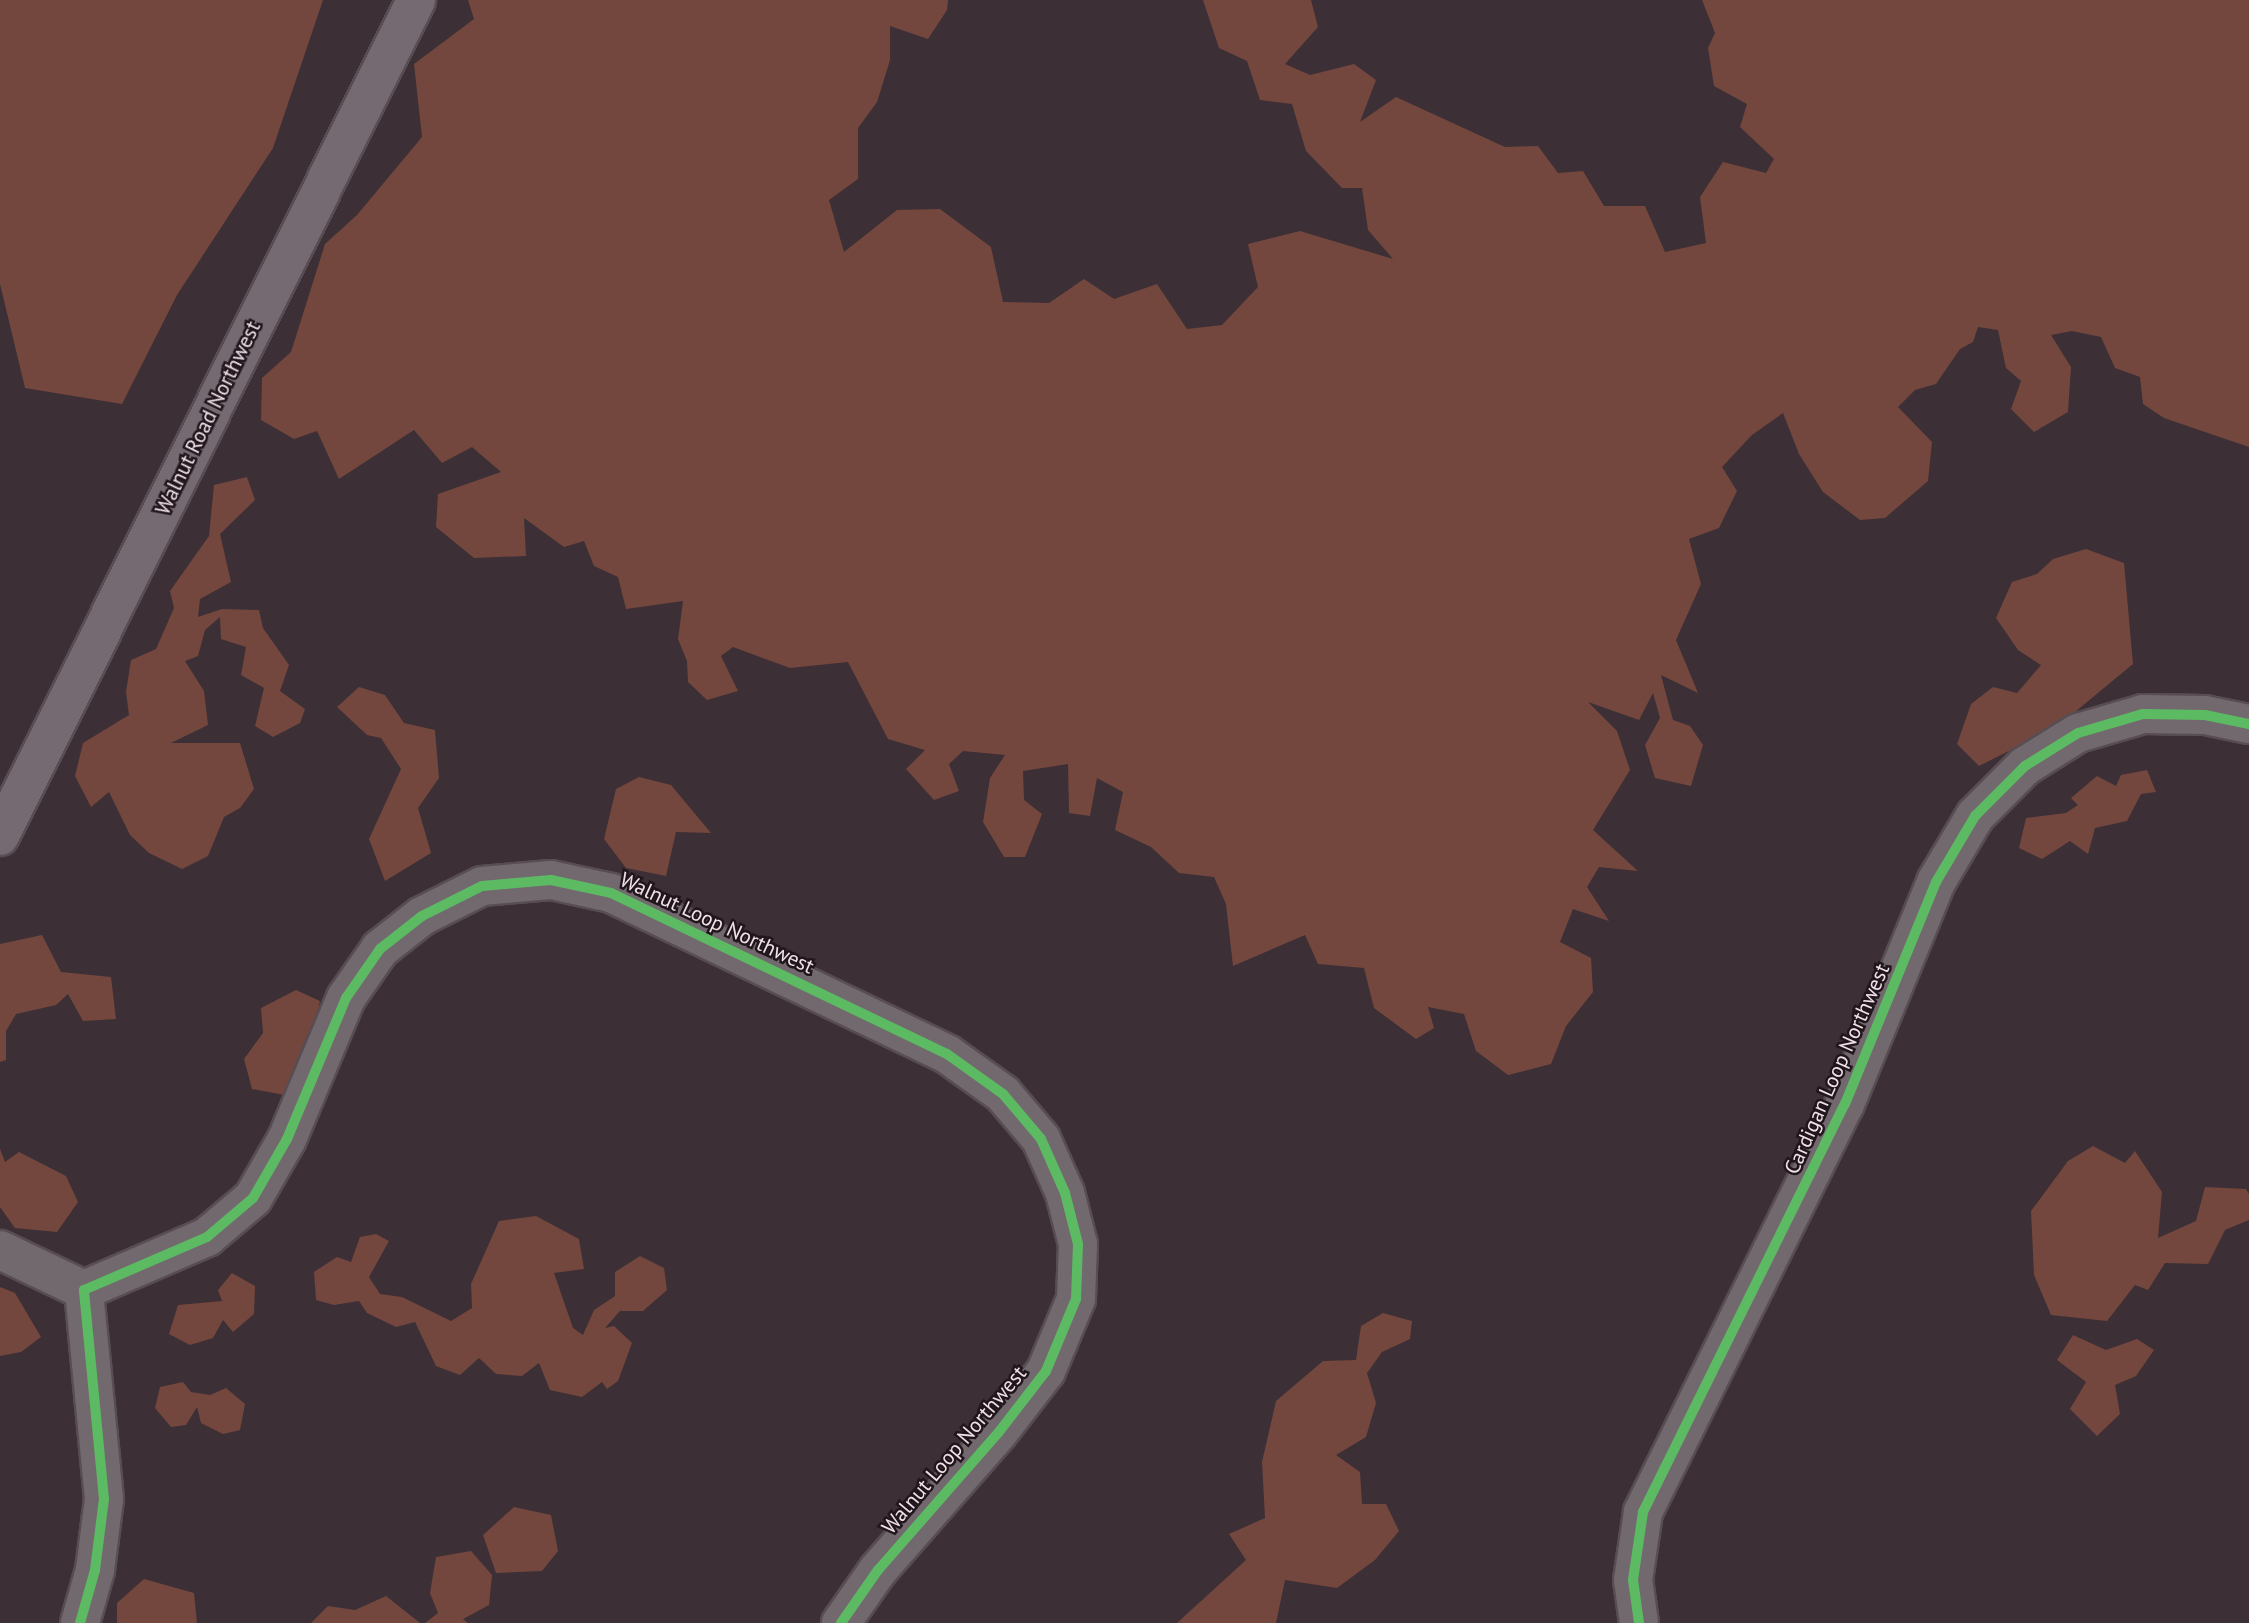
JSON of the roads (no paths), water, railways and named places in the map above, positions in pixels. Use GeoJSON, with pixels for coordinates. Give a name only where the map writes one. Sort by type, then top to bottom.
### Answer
{"type":"FeatureCollection","features":[{"type":"Feature","properties":{"kind":"street","name":"Walnut Road Northwest"},"geometry":{"type":"LineString","coordinates":[[0,836],[416,0]]}},
{"type":"Feature","properties":{"kind":"street","name":"Cardigan Loop Northwest"},"geometry":{"type":"LineString","coordinates":[[1639,1623],[1633,1580],[1643,1513],[1845,1104],[1936,882],[1975,816],[2025,765],[2078,733],[2143,714],[2205,715],[2249,724]]}},
{"type":"Feature","properties":{"kind":"street","name":"Walnut Loop Northwest"},"geometry":{"type":"LineString","coordinates":[[84,1290],[206,1237],[253,1198],[287,1139],[346,998],[380,949],[422,916],[482,886],[551,880],[611,893],[947,1054],[1003,1094],[1041,1139],[1065,1193],[1078,1244],[1076,1299],[1046,1371],[999,1433],[878,1570],[841,1623]]}},
{"type":"Feature","properties":{"kind":"street"},"geometry":{"type":"LineString","coordinates":[[0,1250],[84,1290],[104,1499],[95,1570],[80,1623]]}}]}
